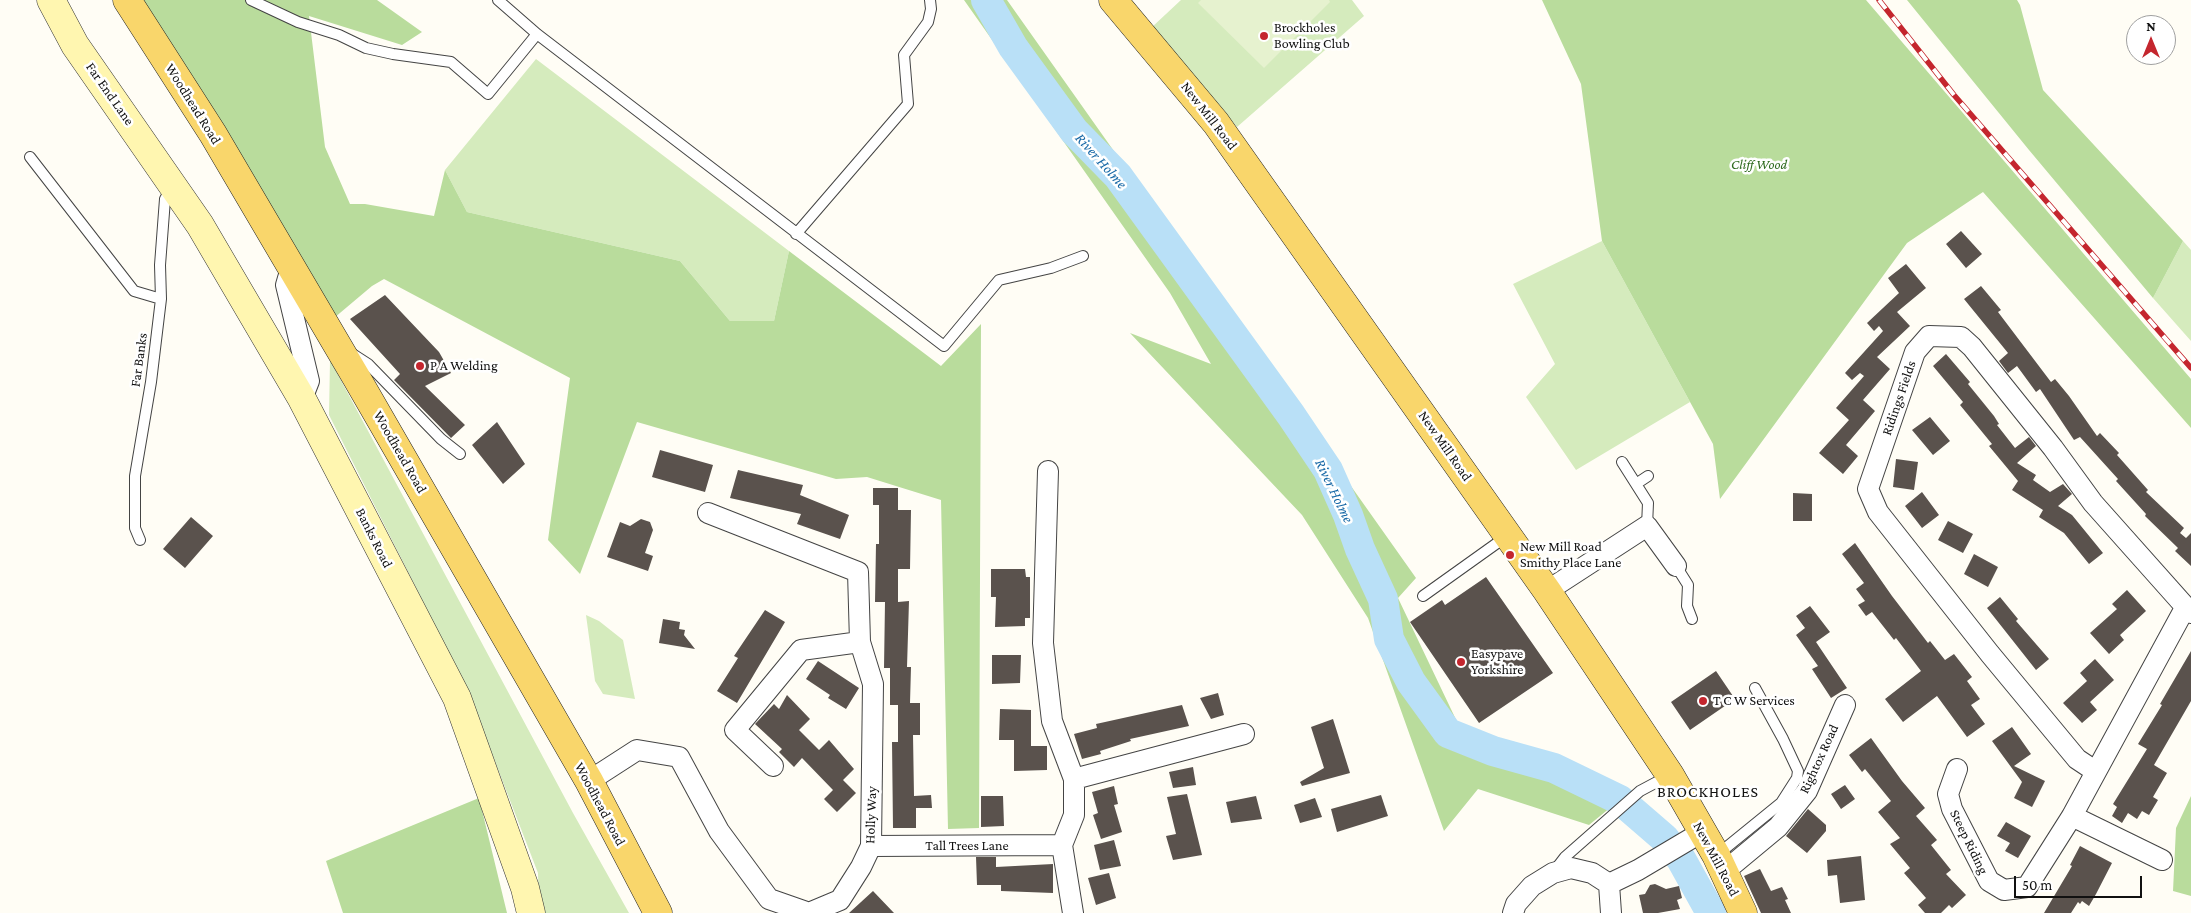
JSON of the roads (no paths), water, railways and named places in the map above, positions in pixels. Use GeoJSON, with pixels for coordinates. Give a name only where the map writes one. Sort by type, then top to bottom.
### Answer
{"type":"FeatureCollection","features":[{"type":"Feature","properties":{"kind":"main road","name":"Woodhead Road"},"geometry":{"type":"LineString","coordinates":[[127,0],[213,134],[336,343],[589,781],[658,913]]}},
{"type":"Feature","properties":{"kind":"main road","name":"New Mill Road"},"geometry":{"type":"LineString","coordinates":[[1113,0],[1216,123],[1547,591],[1670,776],[1695,835],[1721,863],[1744,913]]}},
{"type":"Feature","properties":{"kind":"street","name":"Far End Lane"},"geometry":{"type":"LineString","coordinates":[[51,0],[75,45],[174,184]]}},
{"type":"Feature","properties":{"kind":"street","name":"Banks Road"},"geometry":{"type":"LineString","coordinates":[[174,184],[302,399],[457,698],[526,888],[531,913]]}},
{"type":"Feature","properties":{"kind":"street"},"geometry":{"type":"LineString","coordinates":[[291,268],[286,285],[309,381],[302,399]]}},
{"type":"Feature","properties":{"kind":"street","name":"Ridings Fields"},"geometry":{"type":"LineString","coordinates":[[2096,771],[2077,759],[1990,654],[1878,512],[1868,489],[1915,352],[1929,336],[1961,337],[1972,347],[2053,448],[2093,503],[2188,610]]}},
{"type":"Feature","properties":{"kind":"street"},"geometry":{"type":"LineString","coordinates":[[1048,471],[1043,643],[1052,721],[1074,779],[1074,815],[1062,845],[1073,913]]}},
{"type":"Feature","properties":{"kind":"street","name":"Holly Way"},"geometry":{"type":"LineString","coordinates":[[589,781],[637,750],[679,757],[719,831],[769,899],[809,913],[840,900],[861,867],[871,846],[873,684],[860,642],[858,572],[708,513]]}},
{"type":"Feature","properties":{"kind":"street"},"geometry":{"type":"LineString","coordinates":[[1547,591],[1647,526],[1676,566]]}},
{"type":"Feature","properties":{"kind":"street","name":"Steep Riding"},"geometry":{"type":"LineString","coordinates":[[1957,770],[1948,794],[1952,810],[1988,881],[2004,890],[2027,887],[2072,816],[2188,610]]}},
{"type":"Feature","properties":{"kind":"street"},"geometry":{"type":"LineString","coordinates":[[773,766],[735,730],[801,650],[860,642]]}},
{"type":"Feature","properties":{"kind":"street","name":"Rightox Road"},"geometry":{"type":"LineString","coordinates":[[1721,863],[1778,827],[1807,791],[1845,705]]}},
{"type":"Feature","properties":{"kind":"street"},"geometry":{"type":"LineString","coordinates":[[1074,779],[1244,734]]}},
{"type":"Feature","properties":{"kind":"street"},"geometry":{"type":"LineString","coordinates":[[2072,816],[2162,860]]}},
{"type":"Feature","properties":{"kind":"street"},"geometry":{"type":"LineString","coordinates":[[1609,884],[1658,858],[1695,835]]}},
{"type":"Feature","properties":{"kind":"street","name":"Tall Trees Lane"},"geometry":{"type":"LineString","coordinates":[[871,846],[1062,845]]}},
{"type":"Feature","properties":{"kind":"street"},"geometry":{"type":"LineString","coordinates":[[1513,913],[1516,904],[1532,886],[1553,873],[1572,868],[1592,873],[1609,884]]}},
{"type":"Feature","properties":{"kind":"street"},"geometry":{"type":"LineString","coordinates":[[1609,884],[1611,913]]}},
{"type":"Feature","properties":{"kind":"lane"},"geometry":{"type":"LineString","coordinates":[[251,0],[298,22],[340,35],[366,48],[393,54],[451,62],[488,94],[538,34]]}},
{"type":"Feature","properties":{"kind":"lane"},"geometry":{"type":"LineString","coordinates":[[498,0],[538,34],[944,346],[999,280],[1051,268],[1082,256]]}},
{"type":"Feature","properties":{"kind":"lane"},"geometry":{"type":"LineString","coordinates":[[796,234],[908,104],[904,55],[928,22],[931,8],[930,0]]}},
{"type":"Feature","properties":{"kind":"lane"},"geometry":{"type":"LineString","coordinates":[[30,157],[134,292],[161,299]]}},
{"type":"Feature","properties":{"kind":"lane","name":"Far Banks"},"geometry":{"type":"LineString","coordinates":[[140,540],[135,528],[135,476],[151,382],[161,299],[160,264],[165,199],[174,184]]}},
{"type":"Feature","properties":{"kind":"lane"},"geometry":{"type":"LineString","coordinates":[[336,343],[368,364],[441,439],[460,454]]}},
{"type":"Feature","properties":{"kind":"lane"},"geometry":{"type":"LineString","coordinates":[[1622,462],[1648,503],[1647,526]]}},
{"type":"Feature","properties":{"kind":"lane"},"geometry":{"type":"LineString","coordinates":[[1636,484],[1648,476]]}},
{"type":"Feature","properties":{"kind":"lane"},"geometry":{"type":"LineString","coordinates":[[1423,596],[1508,535]]}},
{"type":"Feature","properties":{"kind":"lane"},"geometry":{"type":"LineString","coordinates":[[1676,566],[1688,585],[1687,606],[1692,619]]}},
{"type":"Feature","properties":{"kind":"lane"},"geometry":{"type":"LineString","coordinates":[[1721,863],[1781,803],[1798,778],[1798,772],[1783,739],[1755,688]]}},
{"type":"Feature","properties":{"kind":"lane"},"geometry":{"type":"LineString","coordinates":[[1553,873],[1565,856],[1611,815],[1640,791],[1670,776]]}},
{"type":"Feature","properties":{"kind":"waterway","name":"River Holme"},"geometry":{"type":"LineString","coordinates":[[986,0],[1013,47],[1074,131],[1118,176],[1291,415],[1328,470],[1348,515],[1360,549],[1383,599],[1389,639],[1411,682],[1448,733],[1493,751],[1554,768],[1620,800],[1664,838],[1681,859],[1711,913]]}},
{"type":"Feature","properties":{"kind":"railway"},"geometry":{"type":"LineString","coordinates":[[1879,0],[1954,95],[2191,368]]}},
{"type":"Feature","properties":{"kind":"place","name":"Brockholes Bowling Club"},"geometry":{"type":"Point","coordinates":[1264,36]}},
{"type":"Feature","properties":{"kind":"place","name":"P A Welding"},"geometry":{"type":"Point","coordinates":[420,366]}},
{"type":"Feature","properties":{"kind":"place","name":"New Mill Road Smithy Place Lane"},"geometry":{"type":"Point","coordinates":[1510,555]}},
{"type":"Feature","properties":{"kind":"place","name":"Easypave Yorkshire"},"geometry":{"type":"Point","coordinates":[1461,662]}},
{"type":"Feature","properties":{"kind":"place","name":"T C W Services"},"geometry":{"type":"Point","coordinates":[1703,701]}},
{"type":"Feature","properties":{"kind":"district","name":"BROCKHOLES"},"geometry":{"type":"Point","coordinates":[1708,792]}},
{"type":"Feature","properties":{"kind":"park label","name":"Cliff Wood"},"geometry":{"type":"Point","coordinates":[1759,165]}}]}
